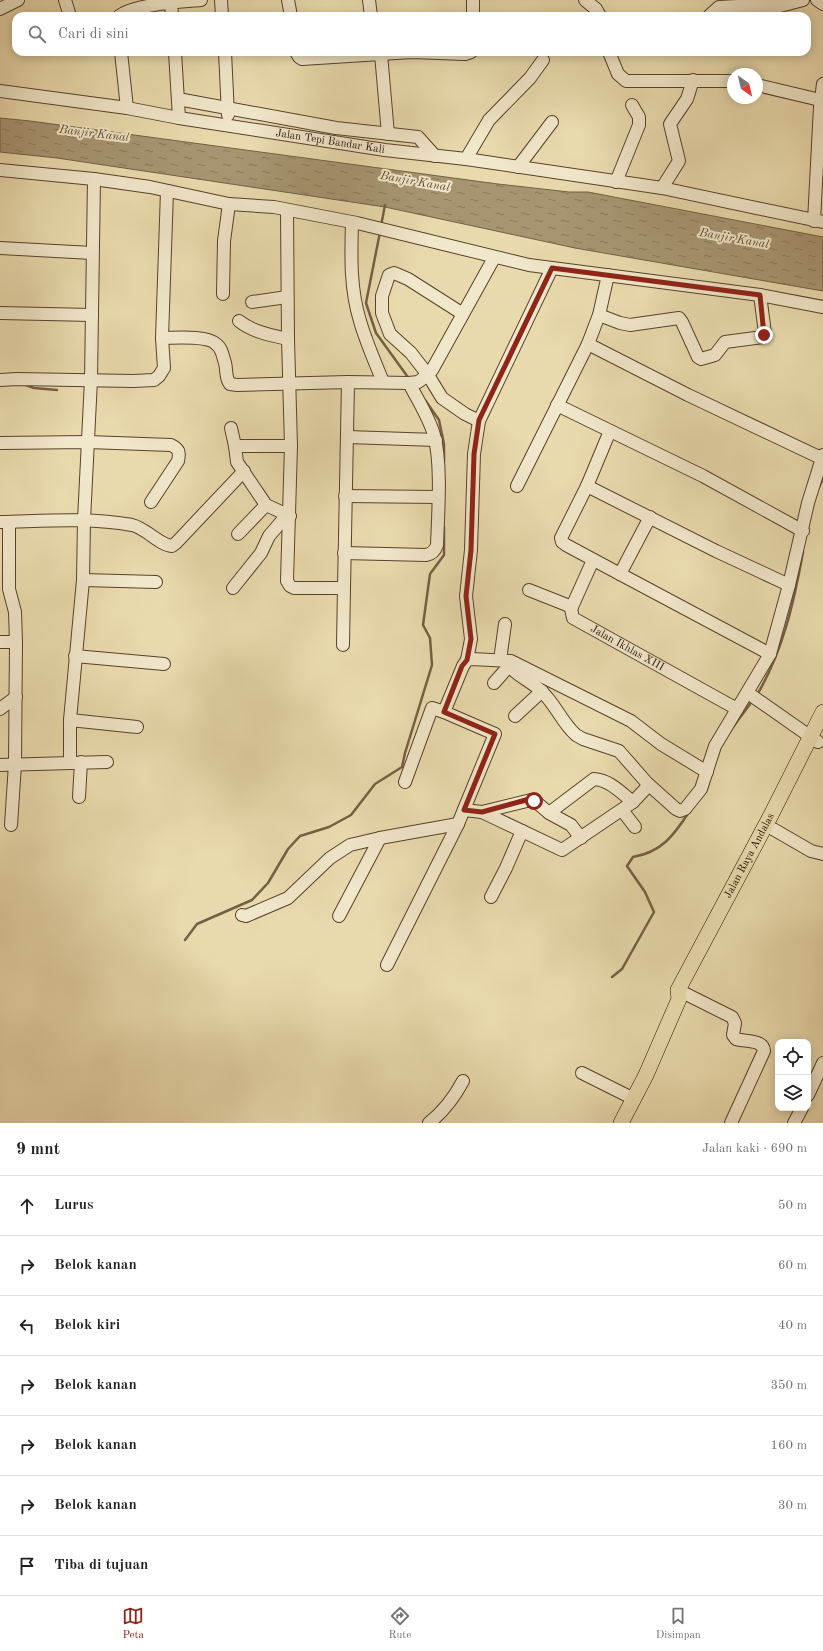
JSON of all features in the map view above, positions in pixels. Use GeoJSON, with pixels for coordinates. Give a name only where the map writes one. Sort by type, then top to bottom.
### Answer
{"type":"FeatureCollection","features":[{"type":"Feature","properties":{"kind":"main road","name":"Jalan Raya Andalas"},"geometry":{"type":"LineString","coordinates":[[725,911],[773,829],[817,737],[823,712]]}},
{"type":"Feature","properties":{"kind":"main road","name":"Jalan Raya Andalas"},"geometry":{"type":"LineString","coordinates":[[621,1123],[646,1075],[681,995],[725,911],[771,815],[817,737]]}},
{"type":"Feature","properties":{"kind":"street"},"geometry":{"type":"LineString","coordinates":[[0,9],[18,0]]}},
{"type":"Feature","properties":{"kind":"street"},"geometry":{"type":"LineString","coordinates":[[65,0],[69,12]]}},
{"type":"Feature","properties":{"kind":"street"},"geometry":{"type":"LineString","coordinates":[[125,12],[171,3],[201,0]]}},
{"type":"Feature","properties":{"kind":"street"},"geometry":{"type":"LineString","coordinates":[[222,0],[222,12]]}},
{"type":"Feature","properties":{"kind":"street"},"geometry":{"type":"LineString","coordinates":[[288,0],[290,12]]}},
{"type":"Feature","properties":{"kind":"street"},"geometry":{"type":"LineString","coordinates":[[369,0],[370,12]]}},
{"type":"Feature","properties":{"kind":"street"},"geometry":{"type":"LineString","coordinates":[[473,0],[473,12]]}},
{"type":"Feature","properties":{"kind":"street"},"geometry":{"type":"LineString","coordinates":[[585,0],[600,12]]}},
{"type":"Feature","properties":{"kind":"street"},"geometry":{"type":"LineString","coordinates":[[718,4],[759,3],[780,6],[803,0]]}},
{"type":"Feature","properties":{"kind":"street"},"geometry":{"type":"LineString","coordinates":[[817,0],[823,4]]}},
{"type":"Feature","properties":{"kind":"street"},"geometry":{"type":"LineString","coordinates":[[171,3],[172,12]]}},
{"type":"Feature","properties":{"kind":"street"},"geometry":{"type":"LineString","coordinates":[[121,56],[127,108]]}},
{"type":"Feature","properties":{"kind":"street"},"geometry":{"type":"LineString","coordinates":[[175,56],[179,118]]}},
{"type":"Feature","properties":{"kind":"street"},"geometry":{"type":"LineString","coordinates":[[225,56],[229,125]]}},
{"type":"Feature","properties":{"kind":"street"},"geometry":{"type":"LineString","coordinates":[[298,56],[302,59],[349,56]]}},
{"type":"Feature","properties":{"kind":"street"},"geometry":{"type":"LineString","coordinates":[[381,56],[388,134]]}},
{"type":"Feature","properties":{"kind":"street"},"geometry":{"type":"LineString","coordinates":[[611,56],[618,74],[626,81],[727,81]]}},
{"type":"Feature","properties":{"kind":"street"},"geometry":{"type":"LineString","coordinates":[[466,159],[489,120],[530,78],[543,60]]}},
{"type":"Feature","properties":{"kind":"street"},"geometry":{"type":"LineString","coordinates":[[662,188],[679,161],[670,124],[687,99],[693,80]]}},
{"type":"Feature","properties":{"kind":"street"},"geometry":{"type":"LineString","coordinates":[[819,222],[821,105],[823,84]]}},
{"type":"Feature","properties":{"kind":"street"},"geometry":{"type":"LineString","coordinates":[[763,87],[821,105]]}},
{"type":"Feature","properties":{"kind":"street","name":"Jalan Tepi Bandar Kali"},"geometry":{"type":"LineString","coordinates":[[0,91],[127,108],[179,118],[385,150],[466,159],[662,188],[819,222]]}},
{"type":"Feature","properties":{"kind":"street"},"geometry":{"type":"LineString","coordinates":[[178,99],[336,128],[418,138],[435,156]]}},
{"type":"Feature","properties":{"kind":"street"},"geometry":{"type":"LineString","coordinates":[[616,182],[639,125],[639,117],[632,105]]}},
{"type":"Feature","properties":{"kind":"street"},"geometry":{"type":"LineString","coordinates":[[518,167],[552,122]]}},
{"type":"Feature","properties":{"kind":"street"},"geometry":{"type":"LineString","coordinates":[[0,170],[94,179],[166,191],[229,204],[287,210],[354,223],[494,258],[529,265],[760,295],[823,307]]}},
{"type":"Feature","properties":{"kind":"street"},"geometry":{"type":"LineString","coordinates":[[79,797],[70,720],[83,580],[84,520],[91,380],[94,179]]}},
{"type":"Feature","properties":{"kind":"street"},"geometry":{"type":"LineString","coordinates":[[0,380],[17,378],[133,382],[154,380],[159,376],[164,368],[162,338],[166,191]]}},
{"type":"Feature","properties":{"kind":"street"},"geometry":{"type":"LineString","coordinates":[[223,294],[224,241],[229,204]]}},
{"type":"Feature","properties":{"kind":"street"},"geometry":{"type":"LineString","coordinates":[[287,210],[287,297],[291,446],[287,581],[294,588],[344,588]]}},
{"type":"Feature","properties":{"kind":"street"},"geometry":{"type":"LineString","coordinates":[[354,223],[350,264],[355,301],[360,321],[383,382]]}},
{"type":"Feature","properties":{"kind":"street"},"geometry":{"type":"LineString","coordinates":[[0,248],[92,253]]}},
{"type":"Feature","properties":{"kind":"street"},"geometry":{"type":"LineString","coordinates":[[162,338],[202,338],[217,344],[221,349],[226,367],[227,380],[230,384],[290,384],[416,380],[432,370],[494,258]]}},
{"type":"Feature","properties":{"kind":"street"},"geometry":{"type":"LineString","coordinates":[[444,712],[462,666],[467,660],[471,639],[466,596],[471,550],[474,454],[479,420],[552,268]]}},
{"type":"Feature","properties":{"kind":"street"},"geometry":{"type":"LineString","coordinates":[[344,553],[430,554],[436,549],[437,545],[438,468],[436,440],[416,380],[411,353],[390,334],[382,313],[382,296],[389,275],[394,273],[408,279],[463,314]]}},
{"type":"Feature","properties":{"kind":"street"},"geometry":{"type":"LineString","coordinates":[[517,486],[588,344],[599,315],[608,275]]}},
{"type":"Feature","properties":{"kind":"street"},"geometry":{"type":"LineString","coordinates":[[599,315],[630,325],[679,318],[698,357],[701,359],[715,354],[725,342],[763,337],[765,333],[760,295]]}},
{"type":"Feature","properties":{"kind":"street"},"geometry":{"type":"LineString","coordinates":[[252,302],[287,297]]}},
{"type":"Feature","properties":{"kind":"street"},"geometry":{"type":"LineString","coordinates":[[0,313],[92,315]]}},
{"type":"Feature","properties":{"kind":"street"},"geometry":{"type":"LineString","coordinates":[[239,322],[247,328],[288,339]]}},
{"type":"Feature","properties":{"kind":"street"},"geometry":{"type":"LineString","coordinates":[[505,662],[542,691],[573,732],[583,739],[619,751],[649,786],[676,809],[682,810],[687,807],[701,789],[713,749],[737,709],[752,696],[770,654],[790,585],[808,503],[822,458],[588,344]]}},
{"type":"Feature","properties":{"kind":"street"},"geometry":{"type":"LineString","coordinates":[[416,380],[465,414],[479,420]]}},
{"type":"Feature","properties":{"kind":"street"},"geometry":{"type":"LineString","coordinates":[[343,645],[348,382]]}},
{"type":"Feature","properties":{"kind":"street"},"geometry":{"type":"LineString","coordinates":[[557,405],[703,476],[803,531]]}},
{"type":"Feature","properties":{"kind":"street"},"geometry":{"type":"LineString","coordinates":[[231,428],[236,459],[266,505],[289,516]]}},
{"type":"Feature","properties":{"kind":"street"},"geometry":{"type":"LineString","coordinates":[[610,431],[587,486],[561,538],[563,543],[770,654]]}},
{"type":"Feature","properties":{"kind":"street"},"geometry":{"type":"LineString","coordinates":[[348,437],[436,440]]}},
{"type":"Feature","properties":{"kind":"street"},"geometry":{"type":"LineString","coordinates":[[0,443],[88,442],[171,445],[177,448],[179,453],[178,461],[151,502]]}},
{"type":"Feature","properties":{"kind":"street"},"geometry":{"type":"LineString","coordinates":[[234,446],[291,446]]}},
{"type":"Feature","properties":{"kind":"street"},"geometry":{"type":"LineString","coordinates":[[11,825],[16,764],[16,642],[15,612],[10,589],[5,522],[84,520],[138,527],[172,546],[244,471]]}},
{"type":"Feature","properties":{"kind":"street"},"geometry":{"type":"LineString","coordinates":[[587,486],[716,551],[790,585]]}},
{"type":"Feature","properties":{"kind":"street"},"geometry":{"type":"LineString","coordinates":[[346,496],[438,497]]}},
{"type":"Feature","properties":{"kind":"street"},"geometry":{"type":"LineString","coordinates":[[238,534],[266,505]]}},
{"type":"Feature","properties":{"kind":"street"},"geometry":{"type":"LineString","coordinates":[[233,588],[261,553],[268,538],[289,516]]}},
{"type":"Feature","properties":{"kind":"street"},"geometry":{"type":"LineString","coordinates":[[620,574],[650,517]]}},
{"type":"Feature","properties":{"kind":"street"},"geometry":{"type":"LineString","coordinates":[[529,590],[572,607],[593,560]]}},
{"type":"Feature","properties":{"kind":"street"},"geometry":{"type":"LineString","coordinates":[[83,580],[156,582]]}},
{"type":"Feature","properties":{"kind":"street","name":"Jalan Ikhlas XIII"},"geometry":{"type":"LineString","coordinates":[[572,607],[572,615],[577,621],[737,709]]}},
{"type":"Feature","properties":{"kind":"street"},"geometry":{"type":"LineString","coordinates":[[494,683],[505,662],[505,624]]}},
{"type":"Feature","properties":{"kind":"street"},"geometry":{"type":"LineString","coordinates":[[0,642],[16,642]]}},
{"type":"Feature","properties":{"kind":"street"},"geometry":{"type":"LineString","coordinates":[[75,656],[164,664]]}},
{"type":"Feature","properties":{"kind":"street"},"geometry":{"type":"LineString","coordinates":[[467,660],[475,658],[505,662],[511,661],[637,724],[666,747],[707,772]]}},
{"type":"Feature","properties":{"kind":"street"},"geometry":{"type":"LineString","coordinates":[[515,716],[542,691]]}},
{"type":"Feature","properties":{"kind":"street"},"geometry":{"type":"LineString","coordinates":[[752,696],[817,737]]}},
{"type":"Feature","properties":{"kind":"street"},"geometry":{"type":"LineString","coordinates":[[0,709],[16,697]]}},
{"type":"Feature","properties":{"kind":"street"},"geometry":{"type":"LineString","coordinates":[[387,965],[458,824],[495,734],[432,708],[405,782]]}},
{"type":"Feature","properties":{"kind":"street"},"geometry":{"type":"LineString","coordinates":[[70,720],[137,727]]}},
{"type":"Feature","properties":{"kind":"street"},"geometry":{"type":"LineString","coordinates":[[0,765],[107,762]]}},
{"type":"Feature","properties":{"kind":"street"},"geometry":{"type":"LineString","coordinates":[[549,814],[588,786],[594,779],[602,779],[608,782],[633,802]]}},
{"type":"Feature","properties":{"kind":"street"},"geometry":{"type":"LineString","coordinates":[[464,810],[482,812],[560,850],[566,849],[622,810],[633,802],[649,786]]}},
{"type":"Feature","properties":{"kind":"street"},"geometry":{"type":"LineString","coordinates":[[482,812],[528,800],[536,802],[549,814],[571,825],[581,838]]}},
{"type":"Feature","properties":{"kind":"street"},"geometry":{"type":"LineString","coordinates":[[622,810],[635,827]]}},
{"type":"Feature","properties":{"kind":"street"},"geometry":{"type":"LineString","coordinates":[[242,915],[244,917],[288,898],[312,874],[344,848],[363,841],[458,824]]}},
{"type":"Feature","properties":{"kind":"street"},"geometry":{"type":"LineString","coordinates":[[773,829],[811,851],[823,854]]}},
{"type":"Feature","properties":{"kind":"street"},"geometry":{"type":"LineString","coordinates":[[491,897],[506,868],[522,831]]}},
{"type":"Feature","properties":{"kind":"street"},"geometry":{"type":"LineString","coordinates":[[339,916],[380,838]]}},
{"type":"Feature","properties":{"kind":"street"},"geometry":{"type":"LineString","coordinates":[[681,995],[732,1017],[735,1023],[733,1035],[736,1039],[760,1043],[763,1047],[764,1051],[731,1123]]}},
{"type":"Feature","properties":{"kind":"street"},"geometry":{"type":"LineString","coordinates":[[811,1088],[823,1062]]}},
{"type":"Feature","properties":{"kind":"street"},"geometry":{"type":"LineString","coordinates":[[582,1073],[634,1099]]}},
{"type":"Feature","properties":{"kind":"street"},"geometry":{"type":"LineString","coordinates":[[429,1123],[449,1104],[463,1081]]}},
{"type":"Feature","properties":{"kind":"street"},"geometry":{"type":"LineString","coordinates":[[794,1123],[800,1111]]}},
{"type":"Feature","properties":{"kind":"water","name":"Banjir Kanal"},"geometry":{"type":"Polygon","coordinates":[[[0,118],[498,184],[569,192],[588,192],[823,237],[823,291],[575,248],[385,207],[57,158],[0,152],[0,118]]]}},
{"type":"Feature","properties":{"kind":"waterway"},"geometry":{"type":"LineString","coordinates":[[381,226],[385,205]]}},
{"type":"Feature","properties":{"kind":"waterway"},"geometry":{"type":"LineString","coordinates":[[380,232],[366,303],[376,333],[410,380]]}},
{"type":"Feature","properties":{"kind":"waterway"},"geometry":{"type":"LineString","coordinates":[[23,384],[34,388],[57,390]]}},
{"type":"Feature","properties":{"kind":"waterway"},"geometry":{"type":"LineString","coordinates":[[425,400],[439,420],[444,444],[444,462]]}},
{"type":"Feature","properties":{"kind":"waterway"},"geometry":{"type":"LineString","coordinates":[[819,487],[823,479]]}},
{"type":"Feature","properties":{"kind":"waterway"},"geometry":{"type":"LineString","coordinates":[[185,940],[197,924],[252,900],[268,883],[288,849],[300,836],[329,827],[351,815],[375,784],[402,767],[432,665],[430,638],[423,625],[430,574],[444,555],[444,527]]}},
{"type":"Feature","properties":{"kind":"waterway"},"geometry":{"type":"LineString","coordinates":[[757,695],[781,644],[796,589],[803,552]]}},
{"type":"Feature","properties":{"kind":"waterway"},"geometry":{"type":"LineString","coordinates":[[733,727],[753,700]]}},
{"type":"Feature","properties":{"kind":"waterway"},"geometry":{"type":"LineString","coordinates":[[612,977],[622,969],[654,912],[645,892],[627,866],[633,857],[643,855],[660,847],[678,828],[689,812]]}},
{"type":"Feature","properties":{"kind":"route"},"geometry":{"type":"LineString","coordinates":[[534,801],[526,800],[482,812],[464,810],[490,750],[495,734],[444,712],[462,666],[467,660],[471,639],[466,608],[466,596],[471,550],[474,454],[479,420],[552,268],[760,295],[764,335]]}}]}
